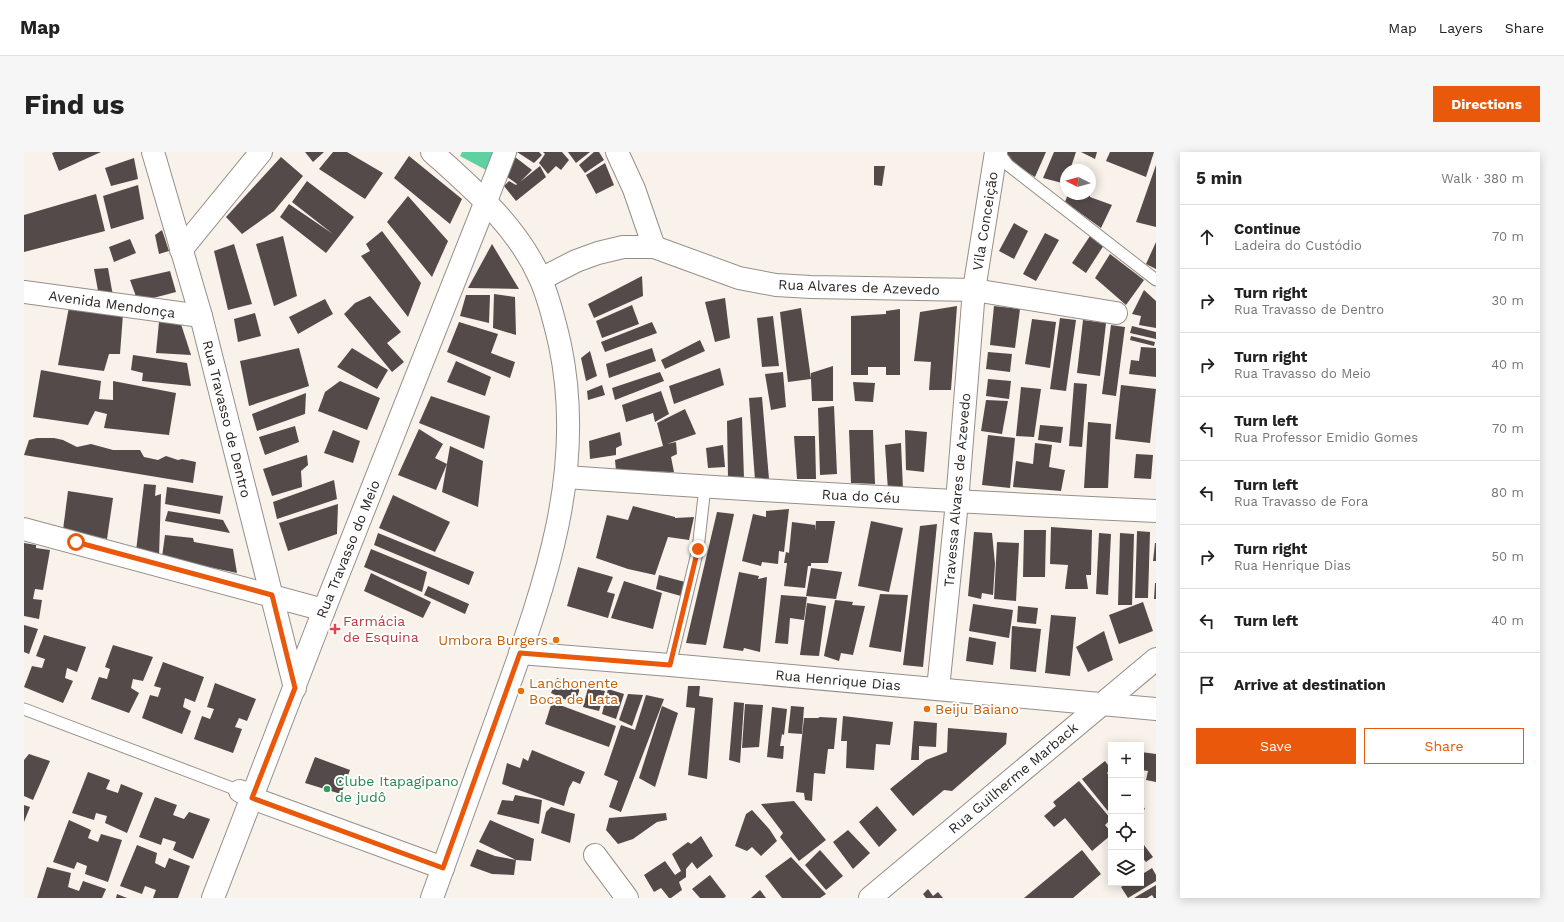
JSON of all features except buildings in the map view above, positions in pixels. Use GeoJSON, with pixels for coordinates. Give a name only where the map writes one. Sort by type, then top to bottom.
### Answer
{"type":"FeatureCollection","features":[{"type":"Feature","properties":{"kind":"street","name":"Rua Travasso de Dentro"},"geometry":{"type":"LineString","coordinates":[[153,152],[201,316],[295,688]]}},
{"type":"Feature","properties":{"kind":"street"},"geometry":{"type":"LineString","coordinates":[[181,250],[261,152]]}},
{"type":"Feature","properties":{"kind":"street"},"geometry":{"type":"LineString","coordinates":[[432,152],[486,201],[519,242],[541,278],[556,327],[565,371],[569,425],[566,477],[558,523],[546,576],[432,898]]}},
{"type":"Feature","properties":{"kind":"street","name":"Rua Travasso do Meio"},"geometry":{"type":"LineString","coordinates":[[213,898],[246,794],[295,688],[324,610],[505,152]]}},
{"type":"Feature","properties":{"kind":"street"},"geometry":{"type":"LineString","coordinates":[[617,152],[634,189],[654,247]]}},
{"type":"Feature","properties":{"kind":"street","name":"Vila Conceição"},"geometry":{"type":"LineString","coordinates":[[974,290],[996,152]]}},
{"type":"Feature","properties":{"kind":"street","name":"Rua Alvares de Azevedo"},"geometry":{"type":"LineString","coordinates":[[541,278],[576,261],[598,253],[622,247],[654,247],[739,278],[776,285],[974,290],[1116,313]]}},
{"type":"Feature","properties":{"kind":"street","name":"Travessa Alvares de Azevedo"},"geometry":{"type":"LineString","coordinates":[[938,689],[957,502],[974,290]]}},
{"type":"Feature","properties":{"kind":"street","name":"Avenida Mendonça"},"geometry":{"type":"LineString","coordinates":[[24,292],[201,316]]}},
{"type":"Feature","properties":{"kind":"street","name":"Rua do Céu"},"geometry":{"type":"LineString","coordinates":[[566,477],[957,502],[1156,511]]}},
{"type":"Feature","properties":{"kind":"street"},"geometry":{"type":"LineString","coordinates":[[24,529],[324,610]]}},
{"type":"Feature","properties":{"kind":"street","name":"Rua Henrique Dias"},"geometry":{"type":"LineString","coordinates":[[520,653],[938,689],[1156,710]]}},
{"type":"Feature","properties":{"kind":"street","name":"Rua Guilherme Marback"},"geometry":{"type":"LineString","coordinates":[[870,898],[1156,659]]}},
{"type":"Feature","properties":{"kind":"street"},"geometry":{"type":"LineString","coordinates":[[246,794],[443,868]]}},
{"type":"Feature","properties":{"kind":"street"},"geometry":{"type":"LineString","coordinates":[[595,855],[627,898]]}},
{"type":"Feature","properties":{"kind":"lane"},"geometry":{"type":"LineString","coordinates":[[1000,152],[1008,165],[1156,280]]}},
{"type":"Feature","properties":{"kind":"lane"},"geometry":{"type":"LineString","coordinates":[[670,665],[698,549],[705,487]]}},
{"type":"Feature","properties":{"kind":"lane"},"geometry":{"type":"LineString","coordinates":[[24,709],[246,794]]}},
{"type":"Feature","properties":{"kind":"green space"},"geometry":{"type":"Polygon","coordinates":[[[462,152],[494,152],[486,170],[460,156],[462,152]]]}},
{"type":"Feature","properties":{"kind":"place","name":"Farmácia de Esquina"},"geometry":{"type":"Point","coordinates":[335,629]}},
{"type":"Feature","properties":{"kind":"place","name":"Umbora Burgers"},"geometry":{"type":"Point","coordinates":[556,640]}},
{"type":"Feature","properties":{"kind":"place","name":"Lanchonente Boca de Lata"},"geometry":{"type":"Point","coordinates":[521,691]}},
{"type":"Feature","properties":{"kind":"place","name":"Beiju Baiano"},"geometry":{"type":"Point","coordinates":[927,709]}},
{"type":"Feature","properties":{"kind":"place","name":"Clube Itapagipano de judô"},"geometry":{"type":"Point","coordinates":[327,789]}},
{"type":"Feature","properties":{"kind":"route"},"geometry":{"type":"LineString","coordinates":[[76,542],[272,595],[295,688],[252,798],[443,868],[520,653],[670,665],[698,549]]}}]}
